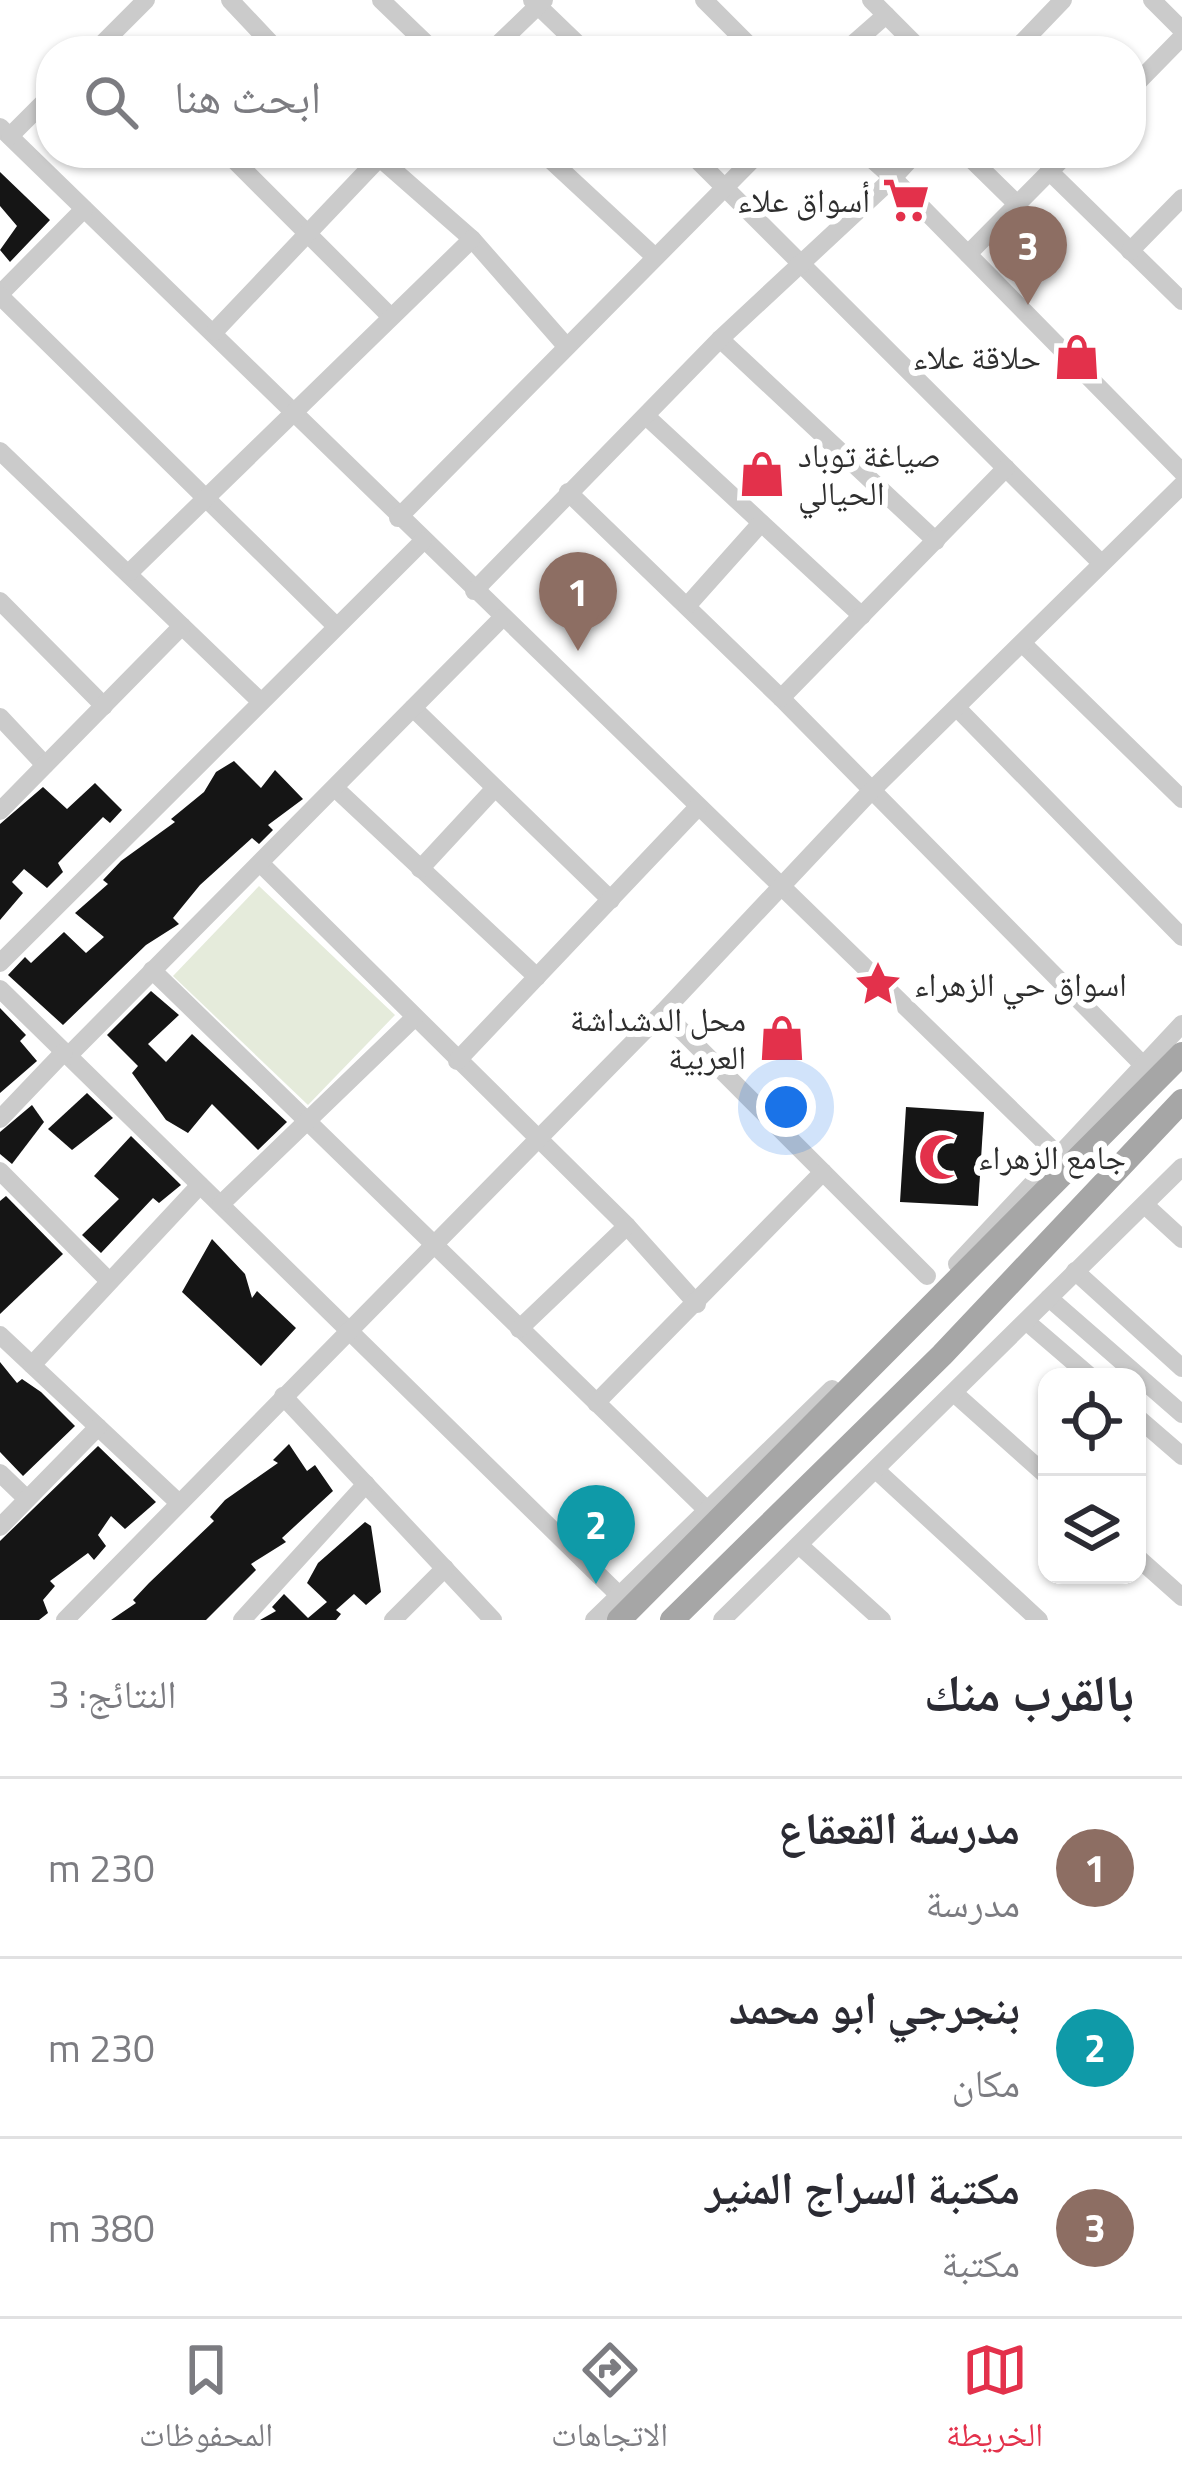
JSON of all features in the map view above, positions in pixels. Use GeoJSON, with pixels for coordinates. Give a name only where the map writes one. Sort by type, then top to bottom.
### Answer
{"type":"FeatureCollection","features":[{"type":"Feature","properties":{"kind":"main road"},"geometry":{"type":"LineString","coordinates":[[620,1608],[758,1484],[783,1448],[1164,1058]]}},
{"type":"Feature","properties":{"kind":"main road"},"geometry":{"type":"LineString","coordinates":[[671,1620],[786,1510],[1182,1101]]}},
{"type":"Feature","properties":{"kind":"main road"},"geometry":{"type":"LineString","coordinates":[[758,1484],[786,1510]]}},
{"type":"Feature","properties":{"kind":"street"},"geometry":{"type":"LineString","coordinates":[[117,36],[146,0]]}},
{"type":"Feature","properties":{"kind":"street"},"geometry":{"type":"LineString","coordinates":[[230,0],[264,36]]}},
{"type":"Feature","properties":{"kind":"street"},"geometry":{"type":"LineString","coordinates":[[381,0],[418,36]]}},
{"type":"Feature","properties":{"kind":"street"},"geometry":{"type":"LineString","coordinates":[[704,0],[740,36]]}},
{"type":"Feature","properties":{"kind":"street"},"geometry":{"type":"LineString","coordinates":[[871,0],[907,36]]}},
{"type":"Feature","properties":{"kind":"street"},"geometry":{"type":"LineString","coordinates":[[1146,73],[1182,34],[1152,0]]}},
{"type":"Feature","properties":{"kind":"street"},"geometry":{"type":"LineString","coordinates":[[505,36],[538,2],[571,36]]}},
{"type":"Feature","properties":{"kind":"street"},"geometry":{"type":"LineString","coordinates":[[1025,36],[1049,5]]}},
{"type":"Feature","properties":{"kind":"street"},"geometry":{"type":"LineString","coordinates":[[862,36],[886,15]]}},
{"type":"Feature","properties":{"kind":"street"},"geometry":{"type":"LineString","coordinates":[[36,107],[5,131],[36,162]]}},
{"type":"Feature","properties":{"kind":"street"},"geometry":{"type":"LineString","coordinates":[[42,168],[1058,1155]]}},
{"type":"Feature","properties":{"kind":"street"},"geometry":{"type":"LineString","coordinates":[[242,168],[388,315]]}},
{"type":"Feature","properties":{"kind":"street"},"geometry":{"type":"LineString","coordinates":[[214,332],[367,168]]}},
{"type":"Feature","properties":{"kind":"street"},"geometry":{"type":"LineString","coordinates":[[393,168],[472,239],[566,346]]}},
{"type":"Feature","properties":{"kind":"street"},"geometry":{"type":"LineString","coordinates":[[559,168],[654,256]]}},
{"type":"Feature","properties":{"kind":"street"},"geometry":{"type":"LineString","coordinates":[[705,168],[1101,563]]}},
{"type":"Feature","properties":{"kind":"street"},"geometry":{"type":"LineString","coordinates":[[398,518],[745,168]]}},
{"type":"Feature","properties":{"kind":"street"},"geometry":{"type":"LineString","coordinates":[[882,168],[1182,472]]}},
{"type":"Feature","properties":{"kind":"street"},"geometry":{"type":"LineString","coordinates":[[474,591],[720,339],[902,168]]}},
{"type":"Feature","properties":{"kind":"street"},"geometry":{"type":"LineString","coordinates":[[980,168],[1017,205]]}},
{"type":"Feature","properties":{"kind":"street"},"geometry":{"type":"LineString","coordinates":[[968,254],[1052,168]]}},
{"type":"Feature","properties":{"kind":"street"},"geometry":{"type":"LineString","coordinates":[[1049,171],[1182,301]]}},
{"type":"Feature","properties":{"kind":"street"},"geometry":{"type":"LineString","coordinates":[[1130,250],[1182,198]]}},
{"type":"Feature","properties":{"kind":"street"},"geometry":{"type":"LineString","coordinates":[[84,209],[0,295],[335,625]]}},
{"type":"Feature","properties":{"kind":"street"},"geometry":{"type":"LineString","coordinates":[[130,572],[207,502],[388,315],[472,239]]}},
{"type":"Feature","properties":{"kind":"street"},"geometry":{"type":"LineString","coordinates":[[720,339],[936,541]]}},
{"type":"Feature","properties":{"kind":"street"},"geometry":{"type":"LineString","coordinates":[[646,416],[862,616]]}},
{"type":"Feature","properties":{"kind":"street"},"geometry":{"type":"LineString","coordinates":[[0,451],[260,701]]}},
{"type":"Feature","properties":{"kind":"street"},"geometry":{"type":"LineString","coordinates":[[782,698],[1006,468]]}},
{"type":"Feature","properties":{"kind":"street"},"geometry":{"type":"LineString","coordinates":[[65,1620],[663,1012],[872,791],[959,710],[1182,484]]}},
{"type":"Feature","properties":{"kind":"street"},"geometry":{"type":"LineString","coordinates":[[568,492],[872,791],[1164,1058]]}},
{"type":"Feature","properties":{"kind":"street"},"geometry":{"type":"LineString","coordinates":[[686,606],[761,524]]}},
{"type":"Feature","properties":{"kind":"street"},"geometry":{"type":"LineString","coordinates":[[0,964],[423,541]]}},
{"type":"Feature","properties":{"kind":"street"},"geometry":{"type":"LineString","coordinates":[[0,601],[104,706]]}},
{"type":"Feature","properties":{"kind":"street"},"geometry":{"type":"LineString","coordinates":[[0,1119],[336,789],[502,618]]}},
{"type":"Feature","properties":{"kind":"street"},"geometry":{"type":"LineString","coordinates":[[0,811],[182,626]]}},
{"type":"Feature","properties":{"kind":"street"},"geometry":{"type":"LineString","coordinates":[[1023,644],[1182,799]]}},
{"type":"Feature","properties":{"kind":"street"},"geometry":{"type":"LineString","coordinates":[[413,708],[610,900]]}},
{"type":"Feature","properties":{"kind":"street"},"geometry":{"type":"LineString","coordinates":[[959,710],[1182,937]]}},
{"type":"Feature","properties":{"kind":"street"},"geometry":{"type":"LineString","coordinates":[[0,717],[45,765]]}},
{"type":"Feature","properties":{"kind":"street"},"geometry":{"type":"LineString","coordinates":[[420,869],[495,788]]}},
{"type":"Feature","properties":{"kind":"street"},"geometry":{"type":"LineString","coordinates":[[336,789],[537,977]]}},
{"type":"Feature","properties":{"kind":"street"},"geometry":{"type":"LineString","coordinates":[[458,1061],[698,807]]}},
{"type":"Feature","properties":{"kind":"street"},"geometry":{"type":"LineString","coordinates":[[260,863],[627,1226],[697,1304]]}},
{"type":"Feature","properties":{"kind":"street"},"geometry":{"type":"LineString","coordinates":[[152,970],[708,1511]]}},
{"type":"Feature","properties":{"kind":"street"},"geometry":{"type":"LineString","coordinates":[[0,988],[353,1329],[620,1608]]}},
{"type":"Feature","properties":{"kind":"street"},"geometry":{"type":"LineString","coordinates":[[663,1012],[927,1276]]}},
{"type":"Feature","properties":{"kind":"street"},"geometry":{"type":"LineString","coordinates":[[221,1204],[414,1018]]}},
{"type":"Feature","properties":{"kind":"street"},"geometry":{"type":"LineString","coordinates":[[594,1620],[620,1608],[708,1511],[783,1448],[1058,1155],[1164,1058],[1182,1024]]}},
{"type":"Feature","properties":{"kind":"street"},"geometry":{"type":"LineString","coordinates":[[722,1620],[1182,1167]]}},
{"type":"Feature","properties":{"kind":"street"},"geometry":{"type":"LineString","coordinates":[[0,1171],[109,1281]]}},
{"type":"Feature","properties":{"kind":"street"},"geometry":{"type":"LineString","coordinates":[[596,1403],[823,1172]]}},
{"type":"Feature","properties":{"kind":"street"},"geometry":{"type":"LineString","coordinates":[[32,1365],[200,1185]]}},
{"type":"Feature","properties":{"kind":"street"},"geometry":{"type":"LineString","coordinates":[[1146,1206],[1182,1239]]}},
{"type":"Feature","properties":{"kind":"street"},"geometry":{"type":"LineString","coordinates":[[519,1329],[627,1226]]}},
{"type":"Feature","properties":{"kind":"street"},"geometry":{"type":"LineString","coordinates":[[1075,1270],[1182,1367]]}},
{"type":"Feature","properties":{"kind":"street"},"geometry":{"type":"LineString","coordinates":[[1049,1298],[1182,1414]]}},
{"type":"Feature","properties":{"kind":"street"},"geometry":{"type":"LineString","coordinates":[[1027,1322],[1080,1368]]}},
{"type":"Feature","properties":{"kind":"street"},"geometry":{"type":"LineString","coordinates":[[0,1335],[179,1503]]}},
{"type":"Feature","properties":{"kind":"street"},"geometry":{"type":"LineString","coordinates":[[954,1393],[1038,1468]]}},
{"type":"Feature","properties":{"kind":"street"},"geometry":{"type":"LineString","coordinates":[[283,1396],[493,1620]]}},
{"type":"Feature","properties":{"kind":"street"},"geometry":{"type":"LineString","coordinates":[[1146,1425],[1182,1456]]}},
{"type":"Feature","properties":{"kind":"street"},"geometry":{"type":"LineString","coordinates":[[0,1527],[98,1427]]}},
{"type":"Feature","properties":{"kind":"street"},"geometry":{"type":"LineString","coordinates":[[876,1470],[1040,1620]]}},
{"type":"Feature","properties":{"kind":"street"},"geometry":{"type":"LineString","coordinates":[[0,1473],[27,1499]]}},
{"type":"Feature","properties":{"kind":"street"},"geometry":{"type":"LineString","coordinates":[[242,1620],[366,1484]]}},
{"type":"Feature","properties":{"kind":"street"},"geometry":{"type":"LineString","coordinates":[[799,1545],[882,1620]]}},
{"type":"Feature","properties":{"kind":"street"},"geometry":{"type":"LineString","coordinates":[[1146,1565],[1182,1598]]}},
{"type":"Feature","properties":{"kind":"street"},"geometry":{"type":"LineString","coordinates":[[393,1620],[445,1568]]}},
{"type":"Feature","properties":{"kind":"green space"},"geometry":{"type":"Polygon","coordinates":[[[259,886],[395,1015],[308,1105],[173,976],[259,886]]]}},
{"type":"Feature","properties":{"kind":"building"},"geometry":{"type":"Polygon","coordinates":[[[0,172],[50,220],[10,262],[0,250],[17,226],[0,206],[0,172]]]}},
{"type":"Feature","properties":{"kind":"building"},"geometry":{"type":"Polygon","coordinates":[[[234,761],[261,788],[275,770],[303,799],[268,825],[273,830],[259,844],[252,838],[200,885],[173,918],[179,924],[146,945],[63,1025],[8,975],[25,957],[31,963],[64,932],[86,953],[104,937],[75,913],[108,884],[103,880],[121,861],[175,822],[171,819],[204,792],[216,772],[234,761]]]}},
{"type":"Feature","properties":{"kind":"building"},"geometry":{"type":"Polygon","coordinates":[[[95,783],[122,810],[110,823],[103,817],[58,863],[63,872],[47,888],[24,869],[12,882],[23,893],[0,920],[0,824],[43,787],[67,809],[95,783]]]}},
{"type":"Feature","properties":{"kind":"building"},"geometry":{"type":"Polygon","coordinates":[[[151,991],[179,1015],[148,1044],[166,1062],[192,1034],[287,1122],[258,1150],[212,1104],[188,1133],[166,1120],[132,1073],[138,1066],[107,1035],[151,991]]]}},
{"type":"Feature","properties":{"kind":"building"},"geometry":{"type":"Polygon","coordinates":[[[0,1008],[26,1035],[20,1041],[37,1061],[0,1093],[0,1008]]]}},
{"type":"Feature","properties":{"kind":"building"},"geometry":{"type":"Polygon","coordinates":[[[87,1093],[113,1118],[72,1150],[48,1129],[87,1093]]]}},
{"type":"Feature","properties":{"kind":"building"},"geometry":{"type":"Polygon","coordinates":[[[32,1105],[44,1122],[12,1164],[0,1154],[0,1132],[32,1105]]]}},
{"type":"Feature","properties":{"kind":"building","name":"جامع الزهراء"},"geometry":{"type":"Polygon","coordinates":[[[906,1107],[984,1112],[978,1206],[900,1202],[906,1107]]]}},
{"type":"Feature","properties":{"kind":"building"},"geometry":{"type":"Polygon","coordinates":[[[131,1136],[181,1185],[159,1203],[153,1198],[101,1253],[82,1235],[119,1199],[94,1176],[131,1136]]]}},
{"type":"Feature","properties":{"kind":"building"},"geometry":{"type":"Polygon","coordinates":[[[6,1196],[63,1254],[0,1314],[0,1201],[6,1196]]]}},
{"type":"Feature","properties":{"kind":"building"},"geometry":{"type":"Polygon","coordinates":[[[212,1239],[245,1274],[252,1298],[257,1291],[296,1328],[261,1366],[182,1292],[212,1239]]]}},
{"type":"Feature","properties":{"kind":"building"},"geometry":{"type":"Polygon","coordinates":[[[0,1362],[17,1383],[22,1379],[41,1392],[75,1426],[23,1476],[0,1452],[0,1362]]]}},
{"type":"Feature","properties":{"kind":"building"},"geometry":{"type":"Polygon","coordinates":[[[289,1444],[307,1471],[315,1465],[333,1491],[282,1538],[286,1542],[251,1564],[256,1570],[206,1620],[111,1620],[136,1603],[133,1600],[149,1583],[214,1521],[210,1517],[225,1500],[278,1463],[273,1460],[289,1444]]]}},
{"type":"Feature","properties":{"kind":"building"},"geometry":{"type":"Polygon","coordinates":[[[98,1446],[156,1502],[125,1529],[111,1516],[98,1535],[106,1546],[94,1560],[88,1553],[50,1581],[55,1586],[43,1600],[48,1613],[39,1620],[0,1620],[0,1541],[98,1446]]]}},
{"type":"Feature","properties":{"kind":"building"},"geometry":{"type":"Polygon","coordinates":[[[365,1522],[371,1526],[381,1592],[366,1605],[354,1594],[336,1610],[341,1614],[336,1620],[260,1620],[276,1611],[272,1607],[284,1594],[308,1618],[327,1602],[307,1583],[318,1563],[365,1522]]]}},
{"type":"Feature","properties":{"kind":"place","name":"أسواق علاء"},"geometry":{"type":"Point","coordinates":[906,200]}},
{"type":"Feature","properties":{"kind":"place","name":"مكتبة السراج المنير"},"geometry":{"type":"Point","coordinates":[1028,305]}},
{"type":"Feature","properties":{"kind":"place","name":"حلاقة علاء"},"geometry":{"type":"Point","coordinates":[1077,357]}},
{"type":"Feature","properties":{"kind":"place","name":"صياغة توباد الحيالي"},"geometry":{"type":"Point","coordinates":[762,474]}},
{"type":"Feature","properties":{"kind":"place","name":"مدرسة القعقاع"},"geometry":{"type":"Point","coordinates":[578,651]}},
{"type":"Feature","properties":{"kind":"place","name":"اسواق حي الزهراء"},"geometry":{"type":"Point","coordinates":[878,984]}},
{"type":"Feature","properties":{"kind":"place","name":"محل الدشداشة العربية"},"geometry":{"type":"Point","coordinates":[782,1038]}},
{"type":"Feature","properties":{"kind":"place","name":"جامع الزهراء"},"geometry":{"type":"Point","coordinates":[942,1157]}},
{"type":"Feature","properties":{"kind":"place","name":"بنجرجي ابو محمد"},"geometry":{"type":"Point","coordinates":[596,1584]}}]}
